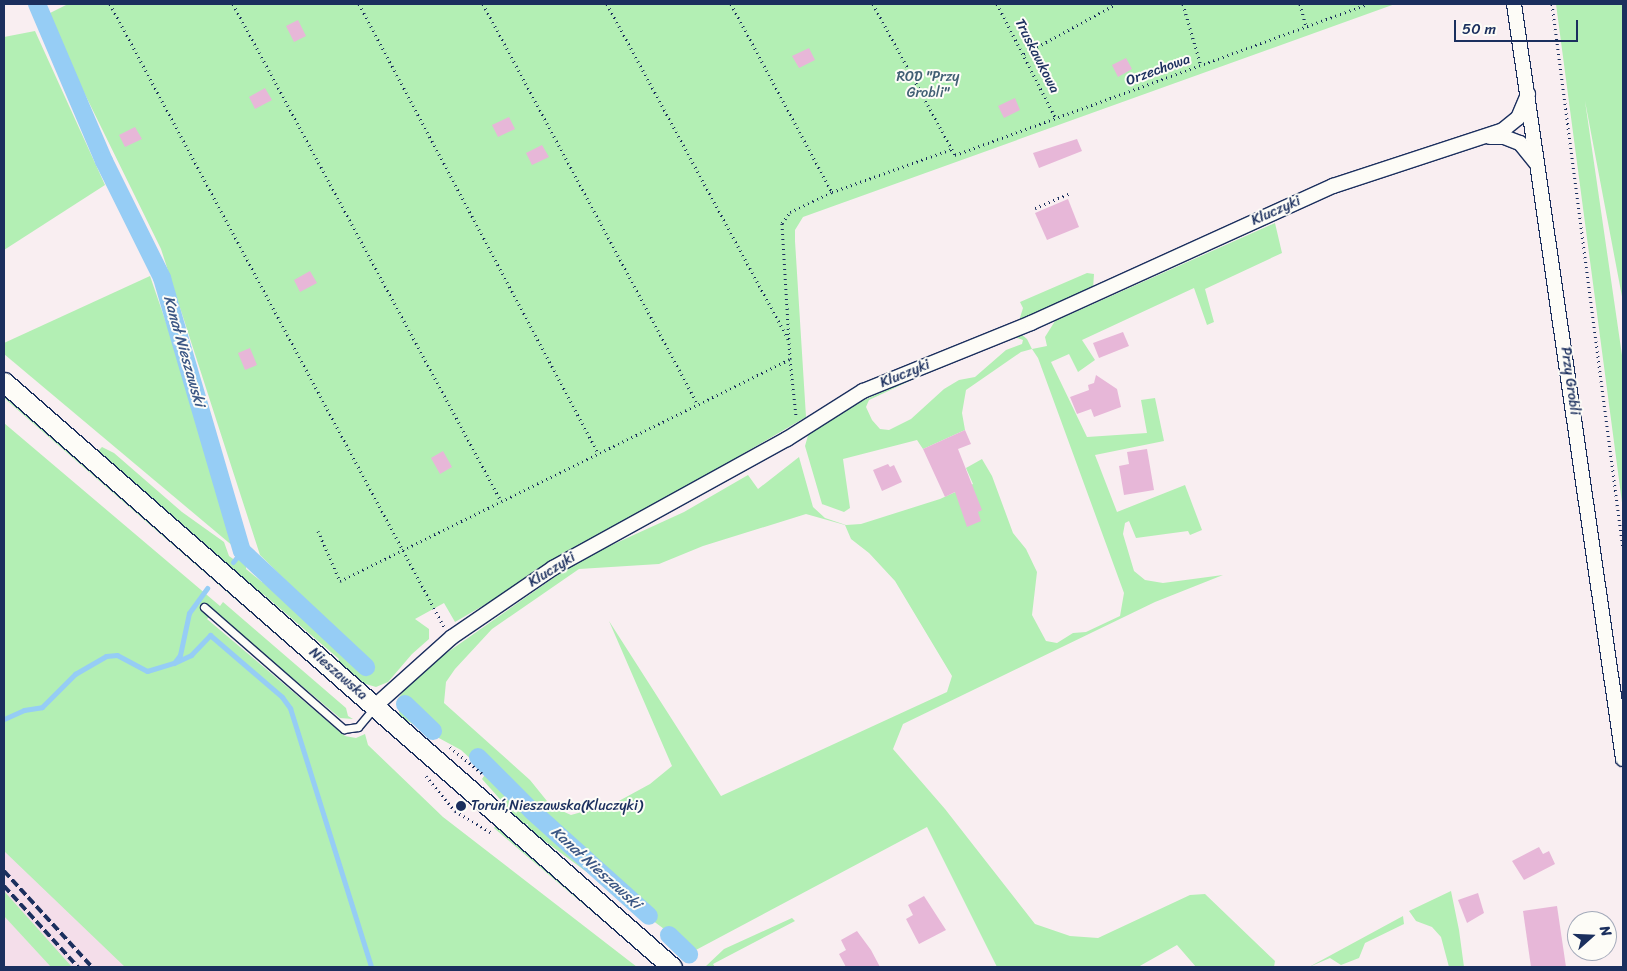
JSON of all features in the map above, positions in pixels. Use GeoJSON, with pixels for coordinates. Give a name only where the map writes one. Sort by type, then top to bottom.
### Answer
{"type":"FeatureCollection","features":[{"type":"Feature","properties":{"kind":"main road","name":"Nieszawska"},"geometry":{"type":"LineString","coordinates":[[4,382],[672,967]]}},
{"type":"Feature","properties":{"kind":"street","name":"Przy Grobli"},"geometry":{"type":"LineString","coordinates":[[1514,4],[1539,166],[1623,759]]}},
{"type":"Feature","properties":{"kind":"street","name":"Kluczyki"},"geometry":{"type":"LineString","coordinates":[[375,706],[452,637],[553,568],[798,432],[863,391],[1031,323],[1318,193],[1364,175],[1487,137],[1518,118],[1528,94]]}},
{"type":"Feature","properties":{"kind":"street","name":"Kluczyki"},"geometry":{"type":"LineString","coordinates":[[1487,137],[1504,137],[1520,143],[1539,166]]}},
{"type":"Feature","properties":{"kind":"lane"},"geometry":{"type":"LineString","coordinates":[[204,608],[344,728],[358,727],[375,706]]}},
{"type":"Feature","properties":{"kind":"path"},"geometry":{"type":"LineString","coordinates":[[110,4],[404,549],[432,610],[452,637]]}},
{"type":"Feature","properties":{"kind":"path"},"geometry":{"type":"LineString","coordinates":[[233,4],[501,501]]}},
{"type":"Feature","properties":{"kind":"path"},"geometry":{"type":"LineString","coordinates":[[359,4],[598,453]]}},
{"type":"Feature","properties":{"kind":"path"},"geometry":{"type":"LineString","coordinates":[[483,4],[697,403]]}},
{"type":"Feature","properties":{"kind":"path"},"geometry":{"type":"LineString","coordinates":[[607,4],[791,344]]}},
{"type":"Feature","properties":{"kind":"path"},"geometry":{"type":"LineString","coordinates":[[731,4],[832,192]]}},
{"type":"Feature","properties":{"kind":"path"},"geometry":{"type":"LineString","coordinates":[[798,432],[790,359],[791,344],[782,223],[790,212],[832,192],[952,149],[873,4]]}},
{"type":"Feature","properties":{"kind":"path","name":"Truskawkowa"},"geometry":{"type":"LineString","coordinates":[[998,4],[1056,119]]}},
{"type":"Feature","properties":{"kind":"path"},"geometry":{"type":"LineString","coordinates":[[1024,54],[1116,4]]}},
{"type":"Feature","properties":{"kind":"path"},"geometry":{"type":"LineString","coordinates":[[1183,4],[1201,66]]}},
{"type":"Feature","properties":{"kind":"path"},"geometry":{"type":"LineString","coordinates":[[1300,4],[1306,26]]}},
{"type":"Feature","properties":{"kind":"path","name":"Orzechowa"},"geometry":{"type":"LineString","coordinates":[[952,149],[955,155],[1367,4]]}},
{"type":"Feature","properties":{"kind":"path"},"geometry":{"type":"LineString","coordinates":[[1552,4],[1623,549]]}},
{"type":"Feature","properties":{"kind":"path"},"geometry":{"type":"LineString","coordinates":[[1035,208],[1071,193]]}},
{"type":"Feature","properties":{"kind":"path"},"geometry":{"type":"LineString","coordinates":[[318,531],[340,581],[697,403],[790,359]]}},
{"type":"Feature","properties":{"kind":"shaded area"},"geometry":{"type":"Polygon","coordinates":[[[4,815],[151,967],[4,967],[4,815]]]}},
{"type":"Feature","properties":{"kind":"green space","name":"ROD \"Przy Grobli\""},"geometry":{"type":"Polygon","coordinates":[[[68,4],[1395,4],[803,217],[795,230],[795,241],[806,417],[455,622],[444,603],[415,619],[429,629],[429,639],[412,654],[388,682],[376,687],[359,682],[337,662],[339,659],[263,594],[261,596],[97,452],[102,447],[114,453],[182,512],[224,542],[229,556],[236,561],[241,555],[247,561],[246,569],[262,582],[270,580],[350,656],[353,654],[330,631],[333,627],[260,555],[161,249],[46,15],[68,4]]]}},
{"type":"Feature","properties":{"kind":"green space"},"geometry":{"type":"Polygon","coordinates":[[[1556,4],[1623,4],[1623,302],[1585,101],[1623,362],[1623,510],[1556,4]]]}},
{"type":"Feature","properties":{"kind":"green space"},"geometry":{"type":"Polygon","coordinates":[[[35,31],[105,185],[4,250],[4,37],[35,31]]]}},
{"type":"Feature","properties":{"kind":"green space"},"geometry":{"type":"Polygon","coordinates":[[[1275,223],[1282,253],[1205,289],[1214,322],[1207,325],[1194,288],[1082,340],[1095,360],[1078,372],[1069,354],[1051,362],[1087,437],[1147,433],[1141,400],[1155,398],[1164,441],[1095,455],[1117,512],[1185,485],[1202,530],[1190,535],[1188,531],[1136,538],[1129,521],[1125,523],[1123,534],[1134,571],[1145,580],[1163,583],[1223,575],[1155,602],[903,724],[893,749],[945,809],[1035,924],[1070,936],[1098,938],[1190,895],[1205,894],[1275,961],[1274,967],[1196,967],[1177,945],[1138,967],[997,967],[927,827],[694,951],[527,828],[528,824],[523,825],[482,779],[486,773],[461,750],[400,717],[397,700],[415,675],[579,560],[684,512],[748,475],[758,489],[799,457],[813,507],[825,518],[846,525],[861,524],[940,499],[973,484],[966,468],[982,459],[992,476],[1013,533],[1026,549],[1037,572],[1032,615],[1046,641],[1057,643],[1073,633],[1086,632],[1120,616],[1124,593],[1038,358],[1032,349],[1047,346],[1045,337],[1055,321],[1275,223]],[[806,514],[703,546],[659,564],[579,569],[492,629],[455,669],[446,682],[444,703],[530,780],[551,806],[571,815],[617,802],[650,784],[672,766],[609,621],[721,796],[947,692],[952,676],[895,581],[869,553],[851,539],[845,525],[806,514]]]}},
{"type":"Feature","properties":{"kind":"green space"},"geometry":{"type":"Polygon","coordinates":[[[1087,273],[1094,274],[1093,289],[1019,321],[1023,308],[1020,302],[1087,273]]]}},
{"type":"Feature","properties":{"kind":"green space"},"geometry":{"type":"Polygon","coordinates":[[[150,276],[219,476],[234,547],[4,354],[4,343],[150,276]]]}},
{"type":"Feature","properties":{"kind":"green space"},"geometry":{"type":"Polygon","coordinates":[[[1021,334],[1027,339],[1032,349],[1021,352],[966,390],[962,413],[965,430],[923,449],[917,440],[843,459],[850,508],[844,512],[822,504],[805,446],[809,432],[839,411],[948,363],[869,400],[866,407],[872,420],[880,429],[889,430],[911,419],[944,389],[959,380],[975,377],[1006,350],[1022,344],[1023,340],[1015,337],[1021,334]]]}},
{"type":"Feature","properties":{"kind":"green space"},"geometry":{"type":"Polygon","coordinates":[[[4,394],[359,705],[4,398],[4,394]]]}},
{"type":"Feature","properties":{"kind":"green space"},"geometry":{"type":"Polygon","coordinates":[[[4,423],[220,606],[223,602],[346,708],[348,716],[353,719],[340,718],[214,612],[207,619],[345,736],[356,738],[365,734],[368,745],[443,817],[637,967],[125,967],[4,851],[4,423]]]}},
{"type":"Feature","properties":{"kind":"green space"},"geometry":{"type":"Polygon","coordinates":[[[496,825],[662,967],[657,967],[494,828],[496,825]]]}},
{"type":"Feature","properties":{"kind":"green space"},"geometry":{"type":"Polygon","coordinates":[[[4,891],[72,967],[51,967],[4,916],[4,891]]]}},
{"type":"Feature","properties":{"kind":"green space"},"geometry":{"type":"Polygon","coordinates":[[[1451,891],[1464,967],[1449,967],[1441,937],[1432,927],[1416,921],[1409,911],[1451,891]]]}},
{"type":"Feature","properties":{"kind":"green space"},"geometry":{"type":"Polygon","coordinates":[[[1403,916],[1404,924],[1365,943],[1359,958],[1341,965],[1330,958],[1309,967],[1403,916]]]}},
{"type":"Feature","properties":{"kind":"green space"},"geometry":{"type":"Polygon","coordinates":[[[792,918],[795,921],[713,964],[715,967],[705,967],[724,949],[792,918]]]}},
{"type":"Feature","properties":{"kind":"building"},"geometry":{"type":"Polygon","coordinates":[[[298,20],[306,36],[294,42],[286,26],[298,20]]]}},
{"type":"Feature","properties":{"kind":"building"},"geometry":{"type":"Polygon","coordinates":[[[809,48],[815,60],[799,68],[792,56],[809,48]]]}},
{"type":"Feature","properties":{"kind":"building"},"geometry":{"type":"Polygon","coordinates":[[[1126,58],[1132,69],[1118,77],[1112,65],[1126,58]]]}},
{"type":"Feature","properties":{"kind":"building"},"geometry":{"type":"Polygon","coordinates":[[[265,88],[272,100],[255,109],[249,97],[265,88]]]}},
{"type":"Feature","properties":{"kind":"building"},"geometry":{"type":"Polygon","coordinates":[[[1015,98],[1020,110],[1004,118],[998,106],[1015,98]]]}},
{"type":"Feature","properties":{"kind":"building"},"geometry":{"type":"Polygon","coordinates":[[[509,117],[515,129],[498,137],[492,125],[509,117]]]}},
{"type":"Feature","properties":{"kind":"building"},"geometry":{"type":"Polygon","coordinates":[[[135,127],[142,139],[125,147],[119,135],[135,127]]]}},
{"type":"Feature","properties":{"kind":"building"},"geometry":{"type":"Polygon","coordinates":[[[1077,139],[1082,151],[1039,168],[1033,153],[1077,139]]]}},
{"type":"Feature","properties":{"kind":"building"},"geometry":{"type":"Polygon","coordinates":[[[542,145],[549,157],[532,165],[526,153],[542,145]]]}},
{"type":"Feature","properties":{"kind":"building"},"geometry":{"type":"Polygon","coordinates":[[[1068,199],[1079,227],[1047,240],[1035,213],[1068,199]]]}},
{"type":"Feature","properties":{"kind":"building"},"geometry":{"type":"Polygon","coordinates":[[[310,271],[317,283],[300,292],[294,280],[310,271]]]}},
{"type":"Feature","properties":{"kind":"building"},"geometry":{"type":"Polygon","coordinates":[[[1123,332],[1129,346],[1099,358],[1093,343],[1123,332]]]}},
{"type":"Feature","properties":{"kind":"building"},"geometry":{"type":"Polygon","coordinates":[[[250,348],[257,365],[245,370],[238,353],[250,348]]]}},
{"type":"Feature","properties":{"kind":"building"},"geometry":{"type":"Polygon","coordinates":[[[1096,375],[1117,389],[1121,407],[1094,417],[1091,409],[1077,414],[1070,397],[1089,390],[1088,385],[1094,383],[1096,375]]]}},
{"type":"Feature","properties":{"kind":"building"},"geometry":{"type":"Polygon","coordinates":[[[965,430],[971,444],[958,449],[982,510],[978,512],[981,521],[967,527],[955,492],[945,497],[923,449],[965,430]]]}},
{"type":"Feature","properties":{"kind":"building"},"geometry":{"type":"Polygon","coordinates":[[[1147,449],[1154,490],[1124,495],[1119,466],[1129,464],[1127,452],[1147,449]]]}},
{"type":"Feature","properties":{"kind":"building"},"geometry":{"type":"Polygon","coordinates":[[[443,451],[452,467],[440,474],[431,458],[443,451]]]}},
{"type":"Feature","properties":{"kind":"building"},"geometry":{"type":"Polygon","coordinates":[[[888,464],[890,467],[894,465],[902,482],[882,491],[873,470],[888,464]]]}},
{"type":"Feature","properties":{"kind":"building"},"geometry":{"type":"Polygon","coordinates":[[[1539,847],[1543,854],[1549,851],[1555,864],[1524,880],[1512,861],[1539,847]]]}},
{"type":"Feature","properties":{"kind":"building"},"geometry":{"type":"Polygon","coordinates":[[[1478,893],[1484,913],[1467,923],[1458,900],[1478,893]]]}},
{"type":"Feature","properties":{"kind":"building"},"geometry":{"type":"Polygon","coordinates":[[[924,896],[946,930],[919,944],[906,919],[913,915],[908,905],[924,896]]]}},
{"type":"Feature","properties":{"kind":"building"},"geometry":{"type":"Polygon","coordinates":[[[1557,906],[1566,967],[1531,967],[1523,911],[1557,906]]]}},
{"type":"Feature","properties":{"kind":"building"},"geometry":{"type":"Polygon","coordinates":[[[857,931],[871,950],[880,967],[846,967],[839,954],[846,950],[841,940],[857,931]]]}},
{"type":"Feature","properties":{"kind":"waterway","name":"Kanał Nieszawski"},"geometry":{"type":"LineString","coordinates":[[37,4],[104,161],[162,278],[242,551],[366,667]]}},
{"type":"Feature","properties":{"kind":"waterway"},"geometry":{"type":"LineString","coordinates":[[233,562],[242,551]]}},
{"type":"Feature","properties":{"kind":"waterway"},"geometry":{"type":"LineString","coordinates":[[4,719],[24,710],[42,707],[75,674],[106,656],[117,655],[147,671],[174,663],[180,655],[189,613],[207,588]]}},
{"type":"Feature","properties":{"kind":"waterway"},"geometry":{"type":"LineString","coordinates":[[174,663],[191,655],[210,635],[282,697],[290,708],[371,967]]}},
{"type":"Feature","properties":{"kind":"waterway","name":"Kanał Nieszawski"},"geometry":{"type":"LineString","coordinates":[[405,704],[433,731]]}},
{"type":"Feature","properties":{"kind":"waterway","name":"Kanał Nieszawski"},"geometry":{"type":"LineString","coordinates":[[478,757],[532,811],[649,916]]}},
{"type":"Feature","properties":{"kind":"waterway","name":"Kanał Nieszawski"},"geometry":{"type":"LineString","coordinates":[[669,935],[689,954]]}},
{"type":"Feature","properties":{"kind":"railway"},"geometry":{"type":"LineString","coordinates":[[4,871],[92,967]]}},
{"type":"Feature","properties":{"kind":"railway"},"geometry":{"type":"LineString","coordinates":[[4,886],[78,967]]}},
{"type":"Feature","properties":{"kind":"place","name":"Toruń,Nieszawska(Kluczyki)"},"geometry":{"type":"Point","coordinates":[461,806]}}]}
